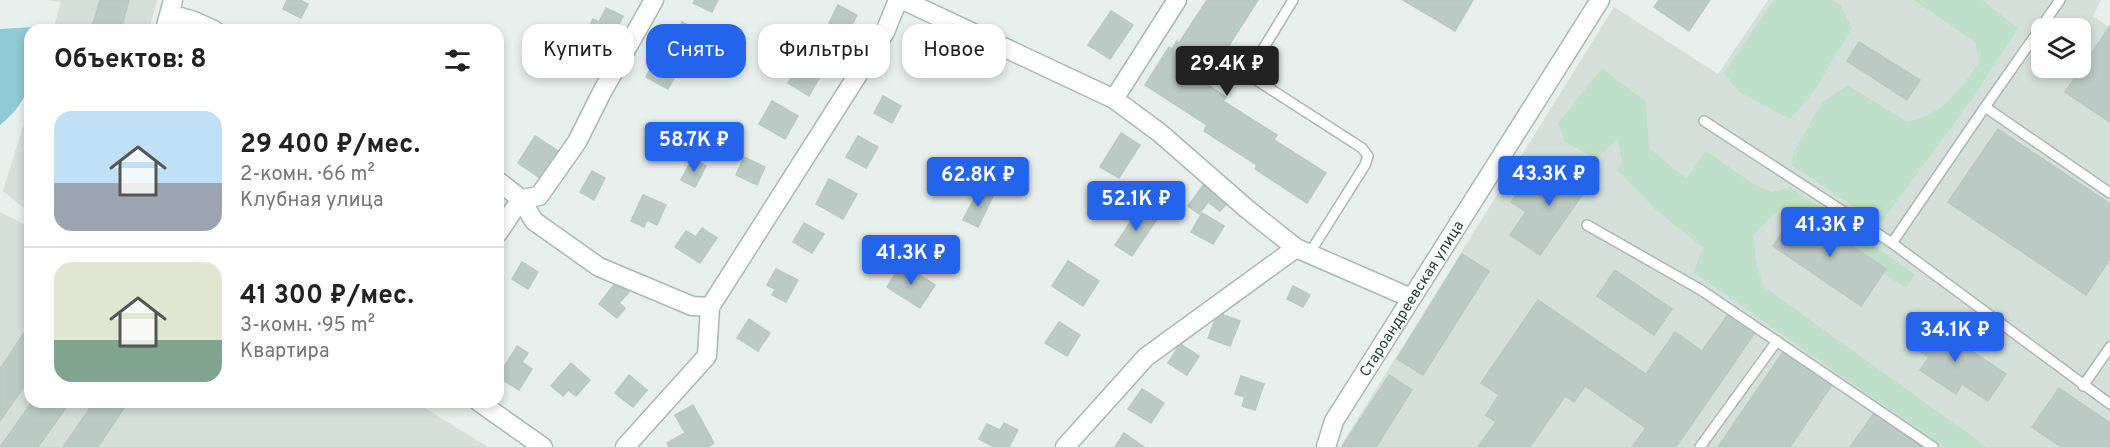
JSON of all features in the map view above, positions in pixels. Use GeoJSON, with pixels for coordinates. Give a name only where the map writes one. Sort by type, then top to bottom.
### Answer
{"type":"FeatureCollection","features":[{"type":"Feature","properties":{"kind":"street"},"geometry":{"type":"LineString","coordinates":[[504,224],[521,199],[539,196],[577,142],[602,92],[654,0]]}},
{"type":"Feature","properties":{"kind":"street"},"geometry":{"type":"LineString","coordinates":[[625,447],[707,356],[710,307],[885,32],[897,0]]}},
{"type":"Feature","properties":{"kind":"street"},"geometry":{"type":"LineString","coordinates":[[903,0],[1114,99],[1160,133],[1247,209],[1303,251],[1411,298]]}},
{"type":"Feature","properties":{"kind":"street"},"geometry":{"type":"LineString","coordinates":[[1114,99],[1177,0]]}},
{"type":"Feature","properties":{"kind":"street","name":"Староандреевская улица"},"geometry":{"type":"LineString","coordinates":[[1326,447],[1334,421],[1600,0]]}},
{"type":"Feature","properties":{"kind":"street"},"geometry":{"type":"LineString","coordinates":[[169,14],[201,24]]}},
{"type":"Feature","properties":{"kind":"street"},"geometry":{"type":"LineString","coordinates":[[504,186],[521,199],[534,221],[599,267],[692,306],[710,307]]}},
{"type":"Feature","properties":{"kind":"street"},"geometry":{"type":"LineString","coordinates":[[1065,447],[1146,357],[1303,251]]}},
{"type":"Feature","properties":{"kind":"street"},"geometry":{"type":"LineString","coordinates":[[488,408],[543,447]]}},
{"type":"Feature","properties":{"kind":"lane"},"geometry":{"type":"LineString","coordinates":[[1293,0],[1249,72],[1253,78],[1362,148],[1368,156],[1365,165],[1303,251]]}},
{"type":"Feature","properties":{"kind":"lane"},"geometry":{"type":"LineString","coordinates":[[1892,243],[2060,0]]}},
{"type":"Feature","properties":{"kind":"lane"},"geometry":{"type":"LineString","coordinates":[[1985,107],[2110,193]]}},
{"type":"Feature","properties":{"kind":"lane"},"geometry":{"type":"LineString","coordinates":[[1704,121],[1892,243],[2110,404]]}},
{"type":"Feature","properties":{"kind":"lane"},"geometry":{"type":"LineString","coordinates":[[1587,225],[1701,290],[1933,447]]}},
{"type":"Feature","properties":{"kind":"lane"},"geometry":{"type":"LineString","coordinates":[[1700,447],[1777,341]]}},
{"type":"Feature","properties":{"kind":"lane"},"geometry":{"type":"LineString","coordinates":[[2083,386],[2110,347]]}},
{"type":"Feature","properties":{"kind":"shaded area"},"geometry":{"type":"Polygon","coordinates":[[[46,0],[157,0],[151,24],[55,24],[61,2],[46,0]]]}},
{"type":"Feature","properties":{"kind":"shaded area"},"geometry":{"type":"Polygon","coordinates":[[[1768,0],[2101,0],[2093,16],[2110,28],[2110,447],[1340,447],[1614,7],[1718,74],[1768,0]]]}},
{"type":"Feature","properties":{"kind":"shaded area"},"geometry":{"type":"Polygon","coordinates":[[[24,123],[24,208],[3,191],[24,123]]]}},
{"type":"Feature","properties":{"kind":"shaded area"},"geometry":{"type":"Polygon","coordinates":[[[0,212],[24,224],[24,408],[425,408],[488,447],[0,447],[0,212]]]}},
{"type":"Feature","properties":{"kind":"green space"},"geometry":{"type":"Polygon","coordinates":[[[1774,0],[1832,0],[1840,4],[1852,28],[1813,93],[1790,119],[1739,92],[1724,73],[1774,0]]]}},
{"type":"Feature","properties":{"kind":"green space"},"geometry":{"type":"Polygon","coordinates":[[[1914,0],[1982,0],[2018,28],[1975,95],[1880,224],[1791,165],[1794,152],[1822,102],[1848,85],[1907,122],[1921,118],[1942,107],[1964,83],[1979,62],[1975,42],[1914,0]]]}},
{"type":"Feature","properties":{"kind":"green space"},"geometry":{"type":"Polygon","coordinates":[[[1602,68],[1646,102],[1649,148],[1686,178],[1706,151],[1752,183],[1772,192],[1790,187],[1915,274],[1906,288],[1781,208],[1753,235],[1756,261],[1763,286],[1987,447],[1943,447],[1693,272],[1703,248],[1655,209],[1617,170],[1622,161],[1618,139],[1596,159],[1565,142],[1558,123],[1602,68]]]}},
{"type":"Feature","properties":{"kind":"water"},"geometry":{"type":"Polygon","coordinates":[[[24,28],[24,97],[12,114],[0,125],[0,29],[24,28]]]}},
{"type":"Feature","properties":{"kind":"building"},"geometry":{"type":"Polygon","coordinates":[[[100,0],[129,0],[123,24],[93,24],[100,0]]]}},
{"type":"Feature","properties":{"kind":"building"},"geometry":{"type":"Polygon","coordinates":[[[287,0],[300,0],[308,4],[301,18],[283,9],[287,0]]]}},
{"type":"Feature","properties":{"kind":"building"},"geometry":{"type":"Polygon","coordinates":[[[695,0],[718,0],[712,12],[693,3],[695,0]]]}},
{"type":"Feature","properties":{"kind":"building"},"geometry":{"type":"Polygon","coordinates":[[[1207,0],[1258,0],[1219,61],[1216,59],[1202,81],[1226,97],[1223,101],[1277,135],[1274,140],[1326,173],[1307,203],[1255,169],[1257,165],[1204,131],[1207,125],[1145,85],[1169,47],[1172,49],[1177,41],[1179,43],[1207,0]]]}},
{"type":"Feature","properties":{"kind":"building"},"geometry":{"type":"Polygon","coordinates":[[[1403,0],[1473,0],[1455,31],[1403,0]]]}},
{"type":"Feature","properties":{"kind":"building"},"geometry":{"type":"Polygon","coordinates":[[[1659,0],[1710,0],[1689,31],[1654,7],[1659,0]]]}},
{"type":"Feature","properties":{"kind":"building"},"geometry":{"type":"Polygon","coordinates":[[[838,5],[857,15],[852,24],[829,23],[838,5]]]}},
{"type":"Feature","properties":{"kind":"building"},"geometry":{"type":"Polygon","coordinates":[[[606,8],[623,16],[619,24],[591,24],[593,19],[599,22],[606,8]]]}},
{"type":"Feature","properties":{"kind":"building"},"geometry":{"type":"Polygon","coordinates":[[[1111,11],[1133,25],[1110,59],[1088,45],[1111,11]]]}},
{"type":"Feature","properties":{"kind":"building"},"geometry":{"type":"Polygon","coordinates":[[[2110,26],[2110,122],[2065,92],[2075,78],[2091,78],[2091,54],[2110,26]]]}},
{"type":"Feature","properties":{"kind":"building"},"geometry":{"type":"Polygon","coordinates":[[[1859,42],[1920,80],[1907,100],[1847,61],[1859,42]]]}},
{"type":"Feature","properties":{"kind":"building"},"geometry":{"type":"Polygon","coordinates":[[[648,78],[674,78],[668,89],[648,78]]]}},
{"type":"Feature","properties":{"kind":"building"},"geometry":{"type":"Polygon","coordinates":[[[791,78],[819,78],[809,96],[788,83],[791,78]]]}},
{"type":"Feature","properties":{"kind":"building"},"geometry":{"type":"Polygon","coordinates":[[[883,96],[901,106],[892,123],[874,113],[883,96]]]}},
{"type":"Feature","properties":{"kind":"building"},"geometry":{"type":"Polygon","coordinates":[[[772,101],[798,116],[785,139],[759,124],[772,101]]]}},
{"type":"Feature","properties":{"kind":"building"},"geometry":{"type":"Polygon","coordinates":[[[1998,129],[2110,204],[2110,259],[2086,295],[1948,202],[1998,129]]]}},
{"type":"Feature","properties":{"kind":"building"},"geometry":{"type":"Polygon","coordinates":[[[1121,133],[1140,145],[1119,178],[1100,167],[1121,133]]]}},
{"type":"Feature","properties":{"kind":"building"},"geometry":{"type":"Polygon","coordinates":[[[535,136],[558,151],[540,178],[518,163],[535,136]]]}},
{"type":"Feature","properties":{"kind":"building"},"geometry":{"type":"Polygon","coordinates":[[[858,136],[878,147],[866,168],[846,157],[858,136]]]}},
{"type":"Feature","properties":{"kind":"building"},"geometry":{"type":"Polygon","coordinates":[[[744,157],[765,167],[757,185],[736,175],[744,157]]]}},
{"type":"Feature","properties":{"kind":"building"},"geometry":{"type":"Polygon","coordinates":[[[692,159],[706,166],[695,187],[681,180],[692,159]]]}},
{"type":"Feature","properties":{"kind":"building"},"geometry":{"type":"Polygon","coordinates":[[[1581,159],[1599,171],[1540,255],[1510,235],[1526,212],[1511,202],[1528,177],[1555,195],[1581,159]]]}},
{"type":"Feature","properties":{"kind":"building"},"geometry":{"type":"Polygon","coordinates":[[[592,171],[605,178],[594,200],[580,192],[592,171]]]}},
{"type":"Feature","properties":{"kind":"building"},"geometry":{"type":"Polygon","coordinates":[[[829,179],[857,194],[843,219],[816,204],[829,179]]]}},
{"type":"Feature","properties":{"kind":"building"},"geometry":{"type":"Polygon","coordinates":[[[1204,184],[1228,202],[1220,211],[1208,202],[1199,214],[1188,206],[1204,184]]]}},
{"type":"Feature","properties":{"kind":"building"},"geometry":{"type":"Polygon","coordinates":[[[979,189],[993,196],[978,227],[963,220],[979,189]]]}},
{"type":"Feature","properties":{"kind":"building"},"geometry":{"type":"Polygon","coordinates":[[[643,195],[666,205],[657,225],[647,220],[644,227],[631,221],[643,195]]]}},
{"type":"Feature","properties":{"kind":"building"},"geometry":{"type":"Polygon","coordinates":[[[1140,208],[1157,219],[1132,256],[1115,245],[1140,208]]]}},
{"type":"Feature","properties":{"kind":"building"},"geometry":{"type":"Polygon","coordinates":[[[1798,209],[1886,269],[1861,306],[1773,246],[1798,209]]]}},
{"type":"Feature","properties":{"kind":"building"},"geometry":{"type":"Polygon","coordinates":[[[1202,213],[1224,226],[1213,244],[1191,232],[1202,213]]]}},
{"type":"Feature","properties":{"kind":"building"},"geometry":{"type":"Polygon","coordinates":[[[804,223],[824,234],[812,253],[793,242],[804,223]]]}},
{"type":"Feature","properties":{"kind":"building"},"geometry":{"type":"Polygon","coordinates":[[[702,228],[717,238],[700,263],[675,247],[686,231],[696,237],[702,228]]]}},
{"type":"Feature","properties":{"kind":"building"},"geometry":{"type":"Polygon","coordinates":[[[1462,254],[1489,271],[1423,375],[1397,359],[1462,254]]]}},
{"type":"Feature","properties":{"kind":"building"},"geometry":{"type":"Polygon","coordinates":[[[1068,261],[1099,281],[1083,306],[1052,286],[1068,261]]]}},
{"type":"Feature","properties":{"kind":"building"},"geometry":{"type":"Polygon","coordinates":[[[522,262],[538,272],[528,289],[512,279],[522,262]]]}},
{"type":"Feature","properties":{"kind":"building"},"geometry":{"type":"Polygon","coordinates":[[[902,264],[935,285],[920,308],[887,287],[902,264]]]}},
{"type":"Feature","properties":{"kind":"building"},"geometry":{"type":"Polygon","coordinates":[[[776,269],[798,280],[786,302],[772,295],[775,289],[767,285],[776,269]]]}},
{"type":"Feature","properties":{"kind":"building"},"geometry":{"type":"Polygon","coordinates":[[[1615,270],[1672,309],[1654,335],[1597,296],[1615,270]]]}},
{"type":"Feature","properties":{"kind":"building"},"geometry":{"type":"Polygon","coordinates":[[[616,282],[629,292],[619,303],[625,308],[617,318],[599,304],[616,282]]]}},
{"type":"Feature","properties":{"kind":"building"},"geometry":{"type":"Polygon","coordinates":[[[1293,286],[1310,295],[1303,307],[1287,299],[1293,286]]]}},
{"type":"Feature","properties":{"kind":"building"},"geometry":{"type":"Polygon","coordinates":[[[1538,300],[1646,374],[1675,332],[1702,351],[1727,316],[1754,334],[1676,447],[1632,447],[1646,428],[1585,386],[1574,402],[1565,396],[1530,447],[1478,447],[1496,422],[1486,415],[1499,395],[1481,383],[1538,300]]]}},
{"type":"Feature","properties":{"kind":"building"},"geometry":{"type":"Polygon","coordinates":[[[1218,313],[1240,321],[1230,346],[1208,338],[1218,313]]]}},
{"type":"Feature","properties":{"kind":"building"},"geometry":{"type":"Polygon","coordinates":[[[749,319],[770,333],[758,351],[737,338],[749,319]]]}},
{"type":"Feature","properties":{"kind":"building"},"geometry":{"type":"Polygon","coordinates":[[[1924,319],[2006,374],[1988,401],[1962,384],[1956,394],[1920,370],[1929,357],[1907,343],[1924,319]]]}},
{"type":"Feature","properties":{"kind":"building"},"geometry":{"type":"Polygon","coordinates":[[[1059,322],[1080,335],[1067,356],[1045,343],[1059,322]]]}},
{"type":"Feature","properties":{"kind":"building"},"geometry":{"type":"Polygon","coordinates":[[[24,333],[24,387],[0,421],[0,369],[24,333]]]}},
{"type":"Feature","properties":{"kind":"building"},"geometry":{"type":"Polygon","coordinates":[[[1180,344],[1199,356],[1187,375],[1168,363],[1180,344]]]}},
{"type":"Feature","properties":{"kind":"building"},"geometry":{"type":"Polygon","coordinates":[[[517,346],[528,353],[522,362],[532,369],[519,390],[504,381],[504,367],[517,346]]]}},
{"type":"Feature","properties":{"kind":"building"},"geometry":{"type":"Polygon","coordinates":[[[1783,352],[1832,385],[1790,447],[1718,447],[1783,352]]]}},
{"type":"Feature","properties":{"kind":"building"},"geometry":{"type":"Polygon","coordinates":[[[571,363],[590,380],[576,396],[568,390],[563,396],[551,386],[571,363]]]}},
{"type":"Feature","properties":{"kind":"building"},"geometry":{"type":"Polygon","coordinates":[[[629,375],[647,390],[633,407],[615,393],[629,375]]]}},
{"type":"Feature","properties":{"kind":"building"},"geometry":{"type":"Polygon","coordinates":[[[1389,375],[1412,390],[1376,447],[1342,447],[1389,375]]]}},
{"type":"Feature","properties":{"kind":"building"},"geometry":{"type":"Polygon","coordinates":[[[1241,376],[1264,384],[1255,410],[1242,406],[1245,397],[1235,394],[1241,376]]]}},
{"type":"Feature","properties":{"kind":"building"},"geometry":{"type":"Polygon","coordinates":[[[2059,388],[2110,423],[2110,447],[2061,447],[2032,427],[2059,388]]]}},
{"type":"Feature","properties":{"kind":"building"},"geometry":{"type":"Polygon","coordinates":[[[1142,389],[1164,403],[1151,423],[1128,409],[1142,389]]]}},
{"type":"Feature","properties":{"kind":"building"},"geometry":{"type":"Polygon","coordinates":[[[693,405],[714,443],[708,447],[669,447],[667,443],[685,433],[675,415],[693,405]]]}},
{"type":"Feature","properties":{"kind":"building"},"geometry":{"type":"Polygon","coordinates":[[[28,408],[66,408],[38,447],[0,447],[28,408]]]}},
{"type":"Feature","properties":{"kind":"building"},"geometry":{"type":"Polygon","coordinates":[[[90,408],[124,408],[98,447],[63,447],[90,408]]]}},
{"type":"Feature","properties":{"kind":"building"},"geometry":{"type":"Polygon","coordinates":[[[1874,413],[1922,447],[1850,447],[1874,413]]]}},
{"type":"Feature","properties":{"kind":"building"},"geometry":{"type":"Polygon","coordinates":[[[1004,423],[1018,430],[1009,447],[994,447],[979,439],[987,424],[1000,430],[1004,423]]]}},
{"type":"Feature","properties":{"kind":"building"},"geometry":{"type":"Polygon","coordinates":[[[1124,433],[1144,447],[1115,447],[1124,433]]]}}]}
